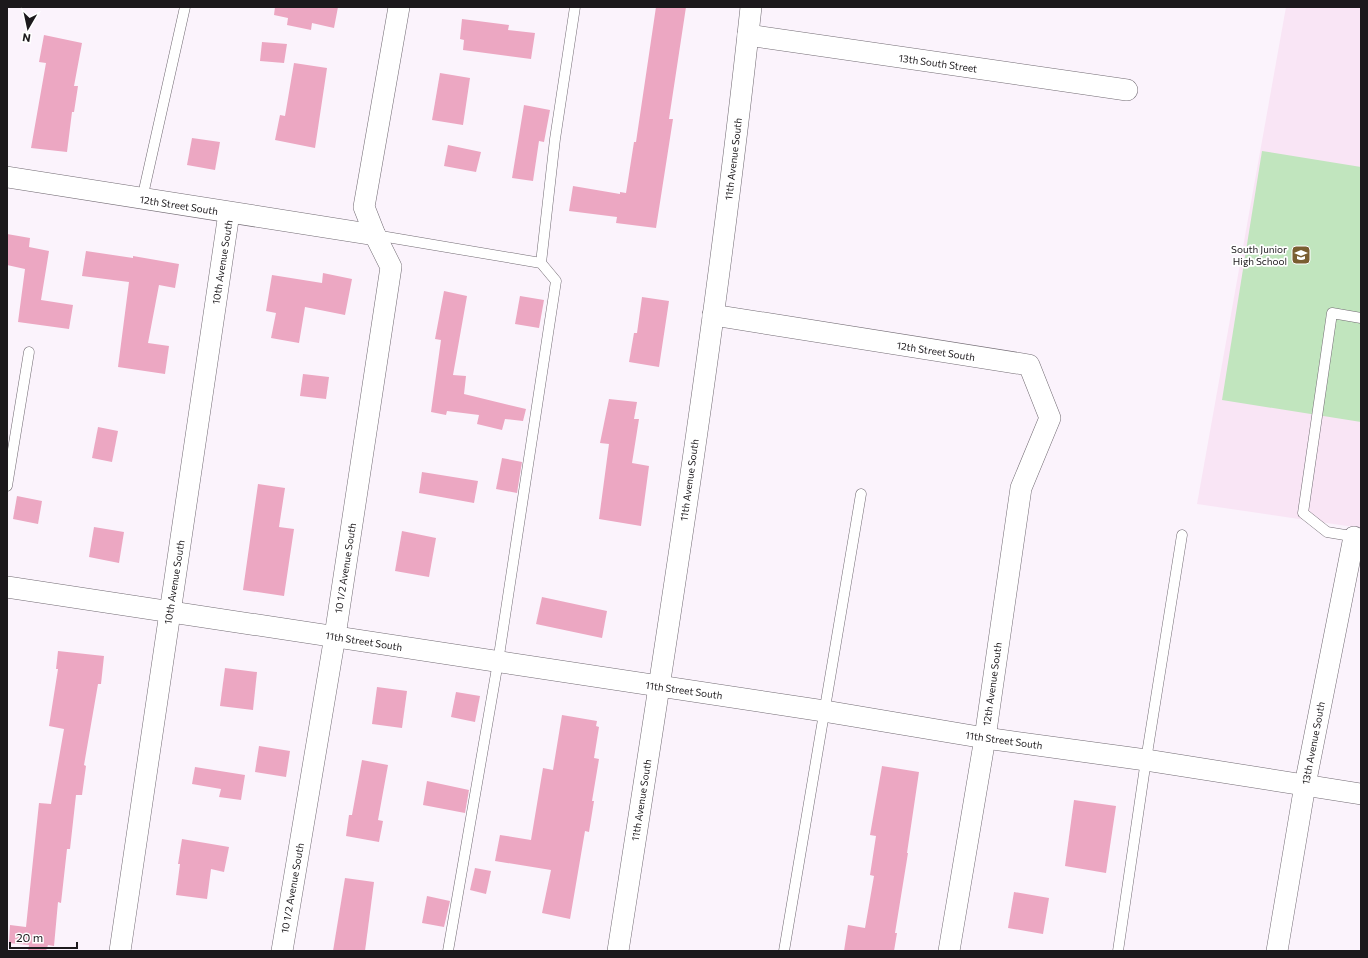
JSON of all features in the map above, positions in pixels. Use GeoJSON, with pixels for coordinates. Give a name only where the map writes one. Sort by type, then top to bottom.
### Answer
{"type":"FeatureCollection","features":[{"type":"Feature","properties":{"kind":"street"},"geometry":{"type":"LineString","coordinates":[[375,235],[364,207],[399,7]]}},
{"type":"Feature","properties":{"kind":"street","name":"11th Avenue South"},"geometry":{"type":"LineString","coordinates":[[618,951],[659,686],[713,315],[751,7]]}},
{"type":"Feature","properties":{"kind":"street","name":"13th South Street"},"geometry":{"type":"LineString","coordinates":[[748,35],[1127,90]]}},
{"type":"Feature","properties":{"kind":"street","name":"12th Street South"},"geometry":{"type":"LineString","coordinates":[[7,177],[375,235]]}},
{"type":"Feature","properties":{"kind":"street","name":"10th Avenue South"},"geometry":{"type":"LineString","coordinates":[[120,951],[229,213]]}},
{"type":"Feature","properties":{"kind":"street","name":"10 1/2 Avenue South"},"geometry":{"type":"LineString","coordinates":[[282,951],[335,636],[391,267],[375,235]]}},
{"type":"Feature","properties":{"kind":"street","name":"12th Street South"},"geometry":{"type":"LineString","coordinates":[[713,315],[1029,365],[1050,418],[1021,488]]}},
{"type":"Feature","properties":{"kind":"street","name":"12th Avenue South"},"geometry":{"type":"LineString","coordinates":[[949,951],[985,738],[1021,488]]}},
{"type":"Feature","properties":{"kind":"street","name":"13th Avenue South"},"geometry":{"type":"LineString","coordinates":[[1277,951],[1305,785],[1358,537]]}},
{"type":"Feature","properties":{"kind":"street","name":"11th Street South"},"geometry":{"type":"LineString","coordinates":[[7,587],[170,610],[498,662],[824,711],[985,738],[1146,760],[1361,794]]}},
{"type":"Feature","properties":{"kind":"lane"},"geometry":{"type":"LineString","coordinates":[[142,199],[185,7]]}},
{"type":"Feature","properties":{"kind":"lane"},"geometry":{"type":"LineString","coordinates":[[541,263],[555,139],[575,7]]}},
{"type":"Feature","properties":{"kind":"lane"},"geometry":{"type":"LineString","coordinates":[[375,235],[541,263],[556,281],[498,662],[448,951]]}},
{"type":"Feature","properties":{"kind":"lane"},"geometry":{"type":"LineString","coordinates":[[1358,537],[1327,532],[1303,513],[1332,313],[1361,318]]}},
{"type":"Feature","properties":{"kind":"lane"},"geometry":{"type":"LineString","coordinates":[[7,486],[29,352]]}},
{"type":"Feature","properties":{"kind":"lane"},"geometry":{"type":"LineString","coordinates":[[784,951],[861,494]]}},
{"type":"Feature","properties":{"kind":"lane"},"geometry":{"type":"LineString","coordinates":[[1118,951],[1146,760],[1182,535]]}},
{"type":"Feature","properties":{"kind":"shaded area","name":"South Junior High School"},"geometry":{"type":"Polygon","coordinates":[[[1286,7],[1361,7],[1361,528],[1197,504],[1286,7]]]}},
{"type":"Feature","properties":{"kind":"green space"},"geometry":{"type":"Polygon","coordinates":[[[1262,151],[1361,167],[1361,422],[1222,400],[1262,151]]]}},
{"type":"Feature","properties":{"kind":"building"},"geometry":{"type":"Polygon","coordinates":[[[275,7],[338,7],[334,28],[312,23],[311,30],[287,25],[288,18],[274,15],[275,7]]]}},
{"type":"Feature","properties":{"kind":"building"},"geometry":{"type":"Polygon","coordinates":[[[656,7],[686,7],[669,119],[673,119],[656,228],[616,223],[617,217],[569,211],[573,186],[620,194],[620,192],[626,193],[634,142],[636,142],[656,7]]]}},
{"type":"Feature","properties":{"kind":"building"},"geometry":{"type":"Polygon","coordinates":[[[462,19],[509,25],[508,30],[535,33],[531,59],[463,50],[464,40],[460,39],[462,19]]]}},
{"type":"Feature","properties":{"kind":"building"},"geometry":{"type":"Polygon","coordinates":[[[44,35],[82,43],[74,86],[78,86],[74,112],[72,112],[67,152],[31,148],[46,63],[39,62],[44,35]]]}},
{"type":"Feature","properties":{"kind":"building"},"geometry":{"type":"Polygon","coordinates":[[[262,42],[287,44],[284,63],[260,61],[262,42]]]}},
{"type":"Feature","properties":{"kind":"building"},"geometry":{"type":"Polygon","coordinates":[[[294,63],[327,68],[315,148],[275,140],[280,115],[285,116],[294,63]]]}},
{"type":"Feature","properties":{"kind":"building"},"geometry":{"type":"Polygon","coordinates":[[[440,73],[470,78],[463,125],[432,120],[440,73]]]}},
{"type":"Feature","properties":{"kind":"building"},"geometry":{"type":"Polygon","coordinates":[[[524,105],[550,110],[544,142],[539,141],[533,181],[512,178],[524,105]]]}},
{"type":"Feature","properties":{"kind":"building"},"geometry":{"type":"Polygon","coordinates":[[[192,138],[220,142],[215,170],[187,165],[192,138]]]}},
{"type":"Feature","properties":{"kind":"building"},"geometry":{"type":"Polygon","coordinates":[[[448,145],[481,152],[476,172],[444,166],[448,145]]]}},
{"type":"Feature","properties":{"kind":"building"},"geometry":{"type":"Polygon","coordinates":[[[7,234],[30,238],[29,247],[49,251],[41,300],[73,305],[69,329],[18,322],[25,269],[7,265],[7,234]]]}},
{"type":"Feature","properties":{"kind":"building"},"geometry":{"type":"Polygon","coordinates":[[[86,251],[133,258],[133,256],[179,264],[175,288],[159,285],[148,343],[169,346],[165,374],[118,367],[129,282],[82,276],[86,251]]]}},
{"type":"Feature","properties":{"kind":"building"},"geometry":{"type":"Polygon","coordinates":[[[323,273],[352,279],[345,315],[305,307],[299,343],[271,338],[276,313],[266,311],[272,275],[322,283],[323,273]]]}},
{"type":"Feature","properties":{"kind":"building"},"geometry":{"type":"Polygon","coordinates":[[[444,291],[467,296],[453,375],[466,376],[464,394],[526,409],[523,421],[505,419],[502,430],[477,424],[479,415],[447,411],[446,415],[431,412],[441,340],[435,339],[444,291]]]}},
{"type":"Feature","properties":{"kind":"building"},"geometry":{"type":"Polygon","coordinates":[[[520,296],[544,300],[539,328],[515,324],[520,296]]]}},
{"type":"Feature","properties":{"kind":"building"},"geometry":{"type":"Polygon","coordinates":[[[642,297],[669,301],[659,367],[629,362],[634,333],[637,333],[642,297]]]}},
{"type":"Feature","properties":{"kind":"building"},"geometry":{"type":"Polygon","coordinates":[[[303,374],[329,377],[326,399],[300,396],[303,374]]]}},
{"type":"Feature","properties":{"kind":"building"},"geometry":{"type":"Polygon","coordinates":[[[609,399],[637,402],[634,419],[639,419],[632,463],[649,466],[641,526],[599,519],[609,444],[600,443],[609,399]]]}},
{"type":"Feature","properties":{"kind":"building"},"geometry":{"type":"Polygon","coordinates":[[[98,427],[118,431],[112,462],[92,458],[98,427]]]}},
{"type":"Feature","properties":{"kind":"building"},"geometry":{"type":"Polygon","coordinates":[[[502,458],[522,462],[517,493],[496,489],[502,458]]]}},
{"type":"Feature","properties":{"kind":"building"},"geometry":{"type":"Polygon","coordinates":[[[422,472],[478,481],[474,503],[419,493],[422,472]]]}},
{"type":"Feature","properties":{"kind":"building"},"geometry":{"type":"Polygon","coordinates":[[[258,484],[285,488],[279,527],[294,529],[284,596],[243,590],[258,484]]]}},
{"type":"Feature","properties":{"kind":"building"},"geometry":{"type":"Polygon","coordinates":[[[17,496],[42,501],[38,524],[13,519],[17,496]]]}},
{"type":"Feature","properties":{"kind":"building"},"geometry":{"type":"Polygon","coordinates":[[[94,527],[124,532],[119,563],[89,557],[94,527]]]}},
{"type":"Feature","properties":{"kind":"building"},"geometry":{"type":"Polygon","coordinates":[[[402,531],[436,538],[429,577],[395,571],[402,531]]]}},
{"type":"Feature","properties":{"kind":"building"},"geometry":{"type":"Polygon","coordinates":[[[542,597],[607,611],[602,638],[536,624],[542,597]]]}},
{"type":"Feature","properties":{"kind":"building"},"geometry":{"type":"Polygon","coordinates":[[[58,651],[104,656],[101,684],[98,684],[84,765],[86,766],[82,795],[76,795],[70,849],[67,849],[61,903],[58,902],[54,946],[48,945],[46,951],[28,951],[29,945],[9,943],[10,925],[26,927],[39,803],[51,804],[64,729],[49,726],[58,669],[56,669],[58,651]]]}},
{"type":"Feature","properties":{"kind":"building"},"geometry":{"type":"Polygon","coordinates":[[[225,668],[257,672],[253,710],[220,706],[225,668]]]}},
{"type":"Feature","properties":{"kind":"building"},"geometry":{"type":"Polygon","coordinates":[[[377,687],[407,691],[402,728],[372,724],[377,687]]]}},
{"type":"Feature","properties":{"kind":"building"},"geometry":{"type":"Polygon","coordinates":[[[456,692],[480,696],[475,722],[451,717],[456,692]]]}},
{"type":"Feature","properties":{"kind":"building"},"geometry":{"type":"Polygon","coordinates":[[[562,715],[597,721],[596,726],[599,727],[594,758],[599,759],[592,801],[594,801],[589,832],[585,831],[570,919],[542,913],[551,870],[495,861],[500,835],[531,840],[543,768],[553,770],[562,715]]]}},
{"type":"Feature","properties":{"kind":"building"},"geometry":{"type":"Polygon","coordinates":[[[259,746],[290,751],[286,777],[255,772],[259,746]]]}},
{"type":"Feature","properties":{"kind":"building"},"geometry":{"type":"Polygon","coordinates":[[[362,760],[388,765],[378,820],[383,821],[379,842],[346,836],[349,815],[352,815],[362,760]]]}},
{"type":"Feature","properties":{"kind":"building"},"geometry":{"type":"Polygon","coordinates":[[[882,766],[919,772],[895,933],[897,933],[894,951],[844,951],[848,925],[865,928],[874,876],[870,875],[876,836],[870,835],[882,766]]]}},
{"type":"Feature","properties":{"kind":"building"},"geometry":{"type":"Polygon","coordinates":[[[195,767],[245,775],[241,800],[219,797],[221,789],[192,784],[195,767]]]}},
{"type":"Feature","properties":{"kind":"building"},"geometry":{"type":"Polygon","coordinates":[[[427,781],[469,790],[465,813],[423,805],[427,781]]]}},
{"type":"Feature","properties":{"kind":"building"},"geometry":{"type":"Polygon","coordinates":[[[1074,800],[1116,806],[1106,873],[1065,866],[1074,800]]]}},
{"type":"Feature","properties":{"kind":"building"},"geometry":{"type":"Polygon","coordinates":[[[182,839],[229,847],[224,872],[211,869],[207,899],[176,895],[180,864],[178,864],[182,839]]]}},
{"type":"Feature","properties":{"kind":"building"},"geometry":{"type":"Polygon","coordinates":[[[475,868],[491,871],[486,894],[470,890],[475,868]]]}},
{"type":"Feature","properties":{"kind":"building"},"geometry":{"type":"Polygon","coordinates":[[[345,878],[374,882],[365,951],[333,951],[345,878]]]}},
{"type":"Feature","properties":{"kind":"building"},"geometry":{"type":"Polygon","coordinates":[[[1014,892],[1049,898],[1043,934],[1008,928],[1014,892]]]}},
{"type":"Feature","properties":{"kind":"building"},"geometry":{"type":"Polygon","coordinates":[[[427,896],[450,901],[444,927],[422,923],[427,896]]]}},
{"type":"Feature","properties":{"kind":"place","name":"South Junior High School"},"geometry":{"type":"Point","coordinates":[1301,255]}}]}
